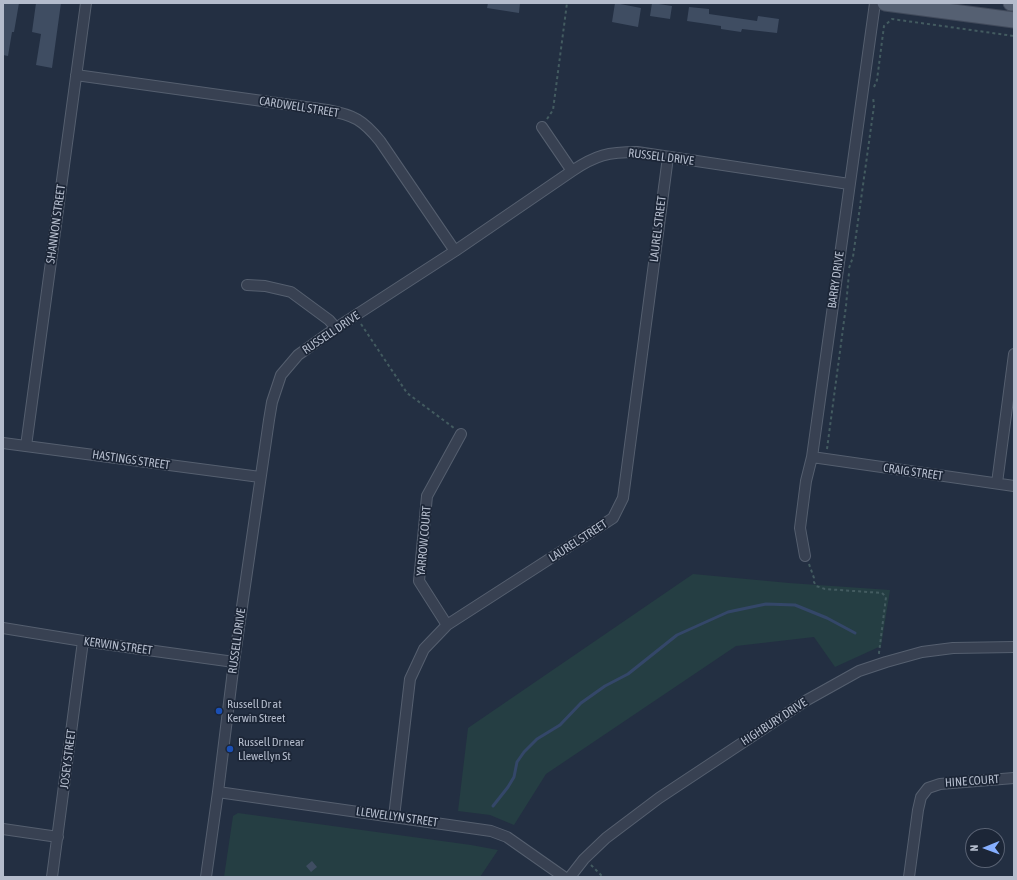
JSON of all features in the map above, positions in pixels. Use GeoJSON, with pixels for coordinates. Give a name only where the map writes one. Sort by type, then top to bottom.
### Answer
{"type":"FeatureCollection","features":[{"type":"Feature","properties":{"kind":"main road"},"geometry":{"type":"LineString","coordinates":[[885,3],[1014,20]]}},
{"type":"Feature","properties":{"kind":"street","name":"SHANNON STREET"},"geometry":{"type":"LineString","coordinates":[[26,446],[86,3]]}},
{"type":"Feature","properties":{"kind":"street","name":"BARRY DRIVE"},"geometry":{"type":"LineString","coordinates":[[805,556],[800,528],[806,482],[812,458],[875,3]]}},
{"type":"Feature","properties":{"kind":"street","name":"CARDWELL STREET"},"geometry":{"type":"LineString","coordinates":[[76,75],[327,110],[352,116],[371,130],[380,141],[455,251]]}},
{"type":"Feature","properties":{"kind":"street"},"geometry":{"type":"LineString","coordinates":[[542,127],[572,171]]}},
{"type":"Feature","properties":{"kind":"street","name":"RUSSELL DRIVE"},"geometry":{"type":"LineString","coordinates":[[206,877],[234,662],[272,402],[281,375],[298,355],[336,328],[455,251],[572,171],[588,161],[600,156],[619,152],[636,152],[849,184]]}},
{"type":"Feature","properties":{"kind":"street","name":"LAUREL STREET"},"geometry":{"type":"LineString","coordinates":[[394,817],[410,679],[424,649],[447,625],[613,518],[623,498],[668,157]]}},
{"type":"Feature","properties":{"kind":"street"},"geometry":{"type":"LineString","coordinates":[[247,285],[265,286],[291,292],[329,320],[336,328]]}},
{"type":"Feature","properties":{"kind":"street"},"geometry":{"type":"LineString","coordinates":[[997,483],[1014,354]]}},
{"type":"Feature","properties":{"kind":"street","name":"YARROW COURT"},"geometry":{"type":"LineString","coordinates":[[447,625],[419,581],[427,496],[461,434]]}},
{"type":"Feature","properties":{"kind":"street","name":"HASTINGS STREET"},"geometry":{"type":"LineString","coordinates":[[3,443],[260,477]]}},
{"type":"Feature","properties":{"kind":"street","name":"CRAIG STREET"},"geometry":{"type":"LineString","coordinates":[[812,458],[1014,486]]}},
{"type":"Feature","properties":{"kind":"street","name":"KERWIN STREET"},"geometry":{"type":"LineString","coordinates":[[3,628],[83,641],[234,662]]}},
{"type":"Feature","properties":{"kind":"street","name":"JOSEY STREET"},"geometry":{"type":"LineString","coordinates":[[52,877],[83,641]]}},
{"type":"Feature","properties":{"kind":"street","name":"HIGHBURY DRIVE"},"geometry":{"type":"LineString","coordinates":[[570,877],[584,859],[606,838],[659,798],[807,700],[859,671],[922,652],[953,648],[1014,647]]}},
{"type":"Feature","properties":{"kind":"street","name":"HINE COURT"},"geometry":{"type":"LineString","coordinates":[[909,877],[918,810],[921,797],[928,788],[940,784],[1014,778]]}},
{"type":"Feature","properties":{"kind":"street","name":"LLEWELLYN STREET"},"geometry":{"type":"LineString","coordinates":[[218,792],[491,831],[506,838],[564,877]]}},
{"type":"Feature","properties":{"kind":"street"},"geometry":{"type":"LineString","coordinates":[[3,829],[58,837]]}},
{"type":"Feature","properties":{"kind":"path"},"geometry":{"type":"LineString","coordinates":[[542,127],[553,110],[567,3]]}},
{"type":"Feature","properties":{"kind":"path"},"geometry":{"type":"LineString","coordinates":[[874,88],[877,80],[884,26],[892,19],[1014,36]]}},
{"type":"Feature","properties":{"kind":"path"},"geometry":{"type":"LineString","coordinates":[[826,450],[846,306],[849,268],[853,257],[874,106],[873,95]]}},
{"type":"Feature","properties":{"kind":"path"},"geometry":{"type":"LineString","coordinates":[[355,316],[408,393],[461,434]]}},
{"type":"Feature","properties":{"kind":"path"},"geometry":{"type":"LineString","coordinates":[[805,556],[816,586],[825,589],[882,593],[886,596],[879,653],[883,652]]}},
{"type":"Feature","properties":{"kind":"path"},"geometry":{"type":"LineString","coordinates":[[584,859],[603,877]]}},
{"type":"Feature","properties":{"kind":"green space"},"geometry":{"type":"Polygon","coordinates":[[[693,574],[890,590],[881,646],[835,667],[814,637],[736,646],[546,774],[514,825],[490,815],[458,811],[468,728],[693,574]]]}},
{"type":"Feature","properties":{"kind":"green space"},"geometry":{"type":"Polygon","coordinates":[[[238,813],[498,850],[480,877],[224,877],[233,816],[238,813]]]}},
{"type":"Feature","properties":{"kind":"building"},"geometry":{"type":"Polygon","coordinates":[[[4,3],[19,3],[8,56],[3,55],[4,3]]]}},
{"type":"Feature","properties":{"kind":"building"},"geometry":{"type":"Polygon","coordinates":[[[36,3],[61,3],[52,68],[36,65],[41,34],[32,32],[36,3]]]}},
{"type":"Feature","properties":{"kind":"building"},"geometry":{"type":"Polygon","coordinates":[[[488,3],[520,3],[519,13],[487,8],[488,3]]]}},
{"type":"Feature","properties":{"kind":"building"},"geometry":{"type":"Polygon","coordinates":[[[615,3],[641,8],[638,27],[612,22],[615,3]]]}},
{"type":"Feature","properties":{"kind":"building"},"geometry":{"type":"Polygon","coordinates":[[[652,3],[672,6],[670,19],[650,16],[652,3]]]}},
{"type":"Feature","properties":{"kind":"building"},"geometry":{"type":"Polygon","coordinates":[[[689,7],[709,9],[709,14],[757,21],[758,16],[779,19],[777,33],[742,29],[741,32],[721,29],[721,26],[687,21],[689,7]]]}},
{"type":"Feature","properties":{"kind":"building"},"geometry":{"type":"Polygon","coordinates":[[[312,861],[317,867],[311,872],[306,866],[312,861]]]}},
{"type":"Feature","properties":{"kind":"waterway"},"geometry":{"type":"LineString","coordinates":[[493,806],[514,777],[517,762],[524,752],[537,739],[560,725],[581,703],[605,686],[628,674],[677,635],[728,612],[766,604],[795,605],[827,618],[855,633]]}},
{"type":"Feature","properties":{"kind":"place","name":"Russell Dr at Kerwin Street"},"geometry":{"type":"Point","coordinates":[219,711]}},
{"type":"Feature","properties":{"kind":"place","name":"Russell Dr near Llewellyn St"},"geometry":{"type":"Point","coordinates":[230,749]}}]}
